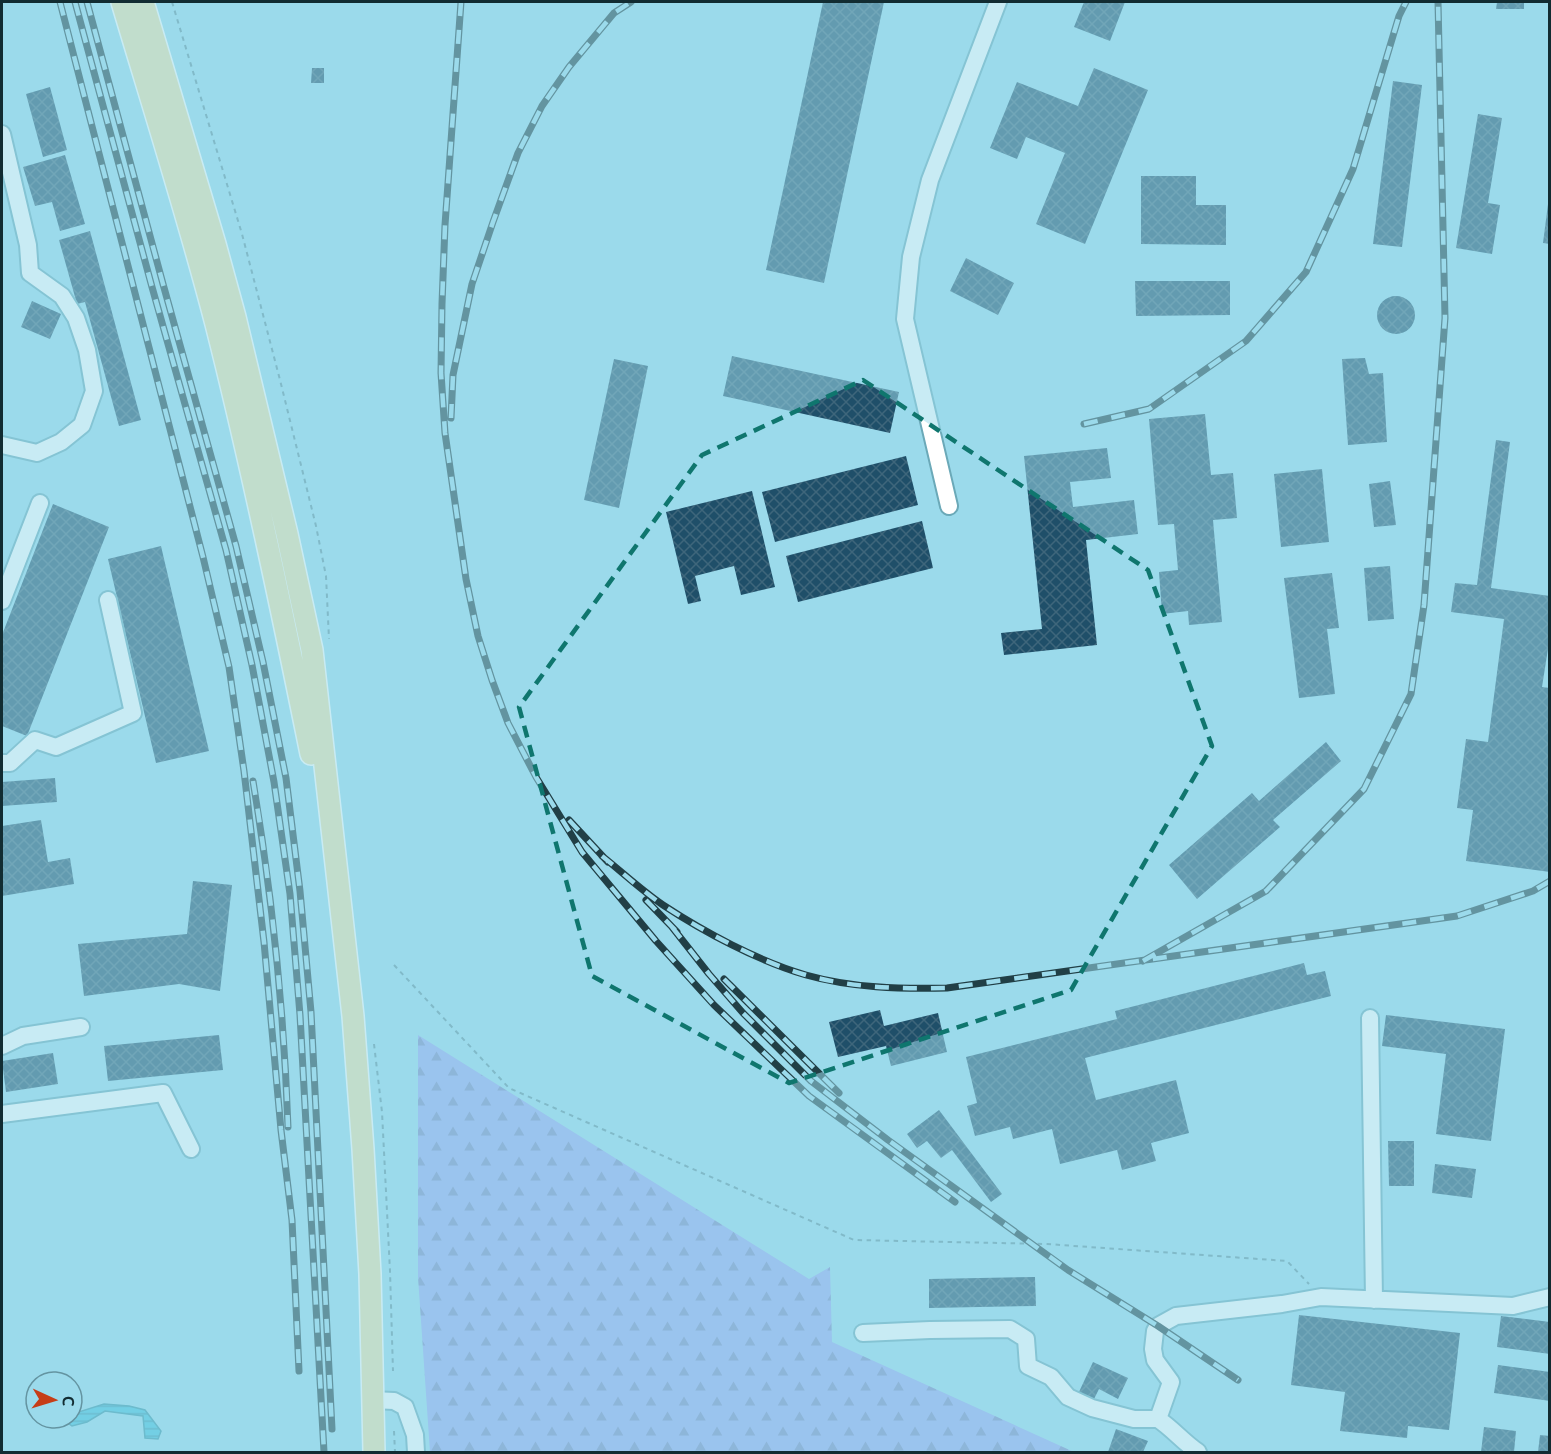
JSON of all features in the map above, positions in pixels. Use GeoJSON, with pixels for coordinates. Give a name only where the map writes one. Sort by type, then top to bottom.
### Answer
{"type":"FeatureCollection","features":[{"type":"Feature","properties":{"kind":"main road"},"geometry":{"type":"LineString","coordinates":[[122,2],[196,251],[229,376],[267,540],[338,886]]}},
{"type":"Feature","properties":{"kind":"main road"},"geometry":{"type":"LineString","coordinates":[[143,2],[235,317],[312,650],[353,1016],[370,1274],[374,1452]]}},
{"type":"Feature","properties":{"kind":"street"},"geometry":{"type":"LineString","coordinates":[[949,506],[905,319],[911,257],[930,180],[998,2]]}},
{"type":"Feature","properties":{"kind":"street"},"geometry":{"type":"LineString","coordinates":[[2,134],[28,245],[30,273],[62,296],[76,318],[87,350],[94,391],[82,425],[61,442],[37,453],[2,445]]}},
{"type":"Feature","properties":{"kind":"street"},"geometry":{"type":"LineString","coordinates":[[2,601],[40,503]]}},
{"type":"Feature","properties":{"kind":"street"},"geometry":{"type":"LineString","coordinates":[[2,763],[10,763],[35,740],[56,747],[134,713],[108,600]]}},
{"type":"Feature","properties":{"kind":"street"},"geometry":{"type":"LineString","coordinates":[[1370,1018],[1374,1300]]}},
{"type":"Feature","properties":{"kind":"street"},"geometry":{"type":"LineString","coordinates":[[2,1046],[24,1036],[81,1027]]}},
{"type":"Feature","properties":{"kind":"street"},"geometry":{"type":"LineString","coordinates":[[2,1114],[163,1093],[191,1149]]}},
{"type":"Feature","properties":{"kind":"street"},"geometry":{"type":"LineString","coordinates":[[1158,1419],[1171,1382],[1155,1360],[1153,1349],[1155,1331],[1158,1326],[1176,1316],[1253,1308],[1321,1297],[1513,1306],[1550,1297]]}},
{"type":"Feature","properties":{"kind":"street"},"geometry":{"type":"LineString","coordinates":[[863,1333],[1010,1329],[1026,1339],[1028,1366],[1051,1377],[1068,1397],[1092,1408],[1134,1419],[1158,1419],[1198,1452]]}},
{"type":"Feature","properties":{"kind":"street"},"geometry":{"type":"LineString","coordinates":[[372,1400],[394,1401],[405,1407],[415,1435],[416,1452]]}},
{"type":"Feature","properties":{"kind":"path"},"geometry":{"type":"LineString","coordinates":[[394,965],[509,1088],[854,1240],[1047,1244],[1287,1261],[1321,1297]]}},
{"type":"Feature","properties":{"kind":"path"},"geometry":{"type":"LineString","coordinates":[[394,1431],[395,1452]]}},
{"type":"Feature","properties":{"kind":"highlighted area"},"geometry":{"type":"Polygon","coordinates":[[[863,380],[1148,570],[1212,746],[1071,990],[789,1083],[592,976],[519,707],[702,455],[863,380]]]}},
{"type":"Feature","properties":{"kind":"green space"},"geometry":{"type":"Polygon","coordinates":[[[418,1035],[809,1279],[830,1267],[832,1342],[1074,1452],[430,1452],[418,1277],[418,1035]]]}},
{"type":"Feature","properties":{"kind":"shaded area"},"geometry":{"type":"Polygon","coordinates":[[[104,1404],[129,1406],[145,1410],[161,1431],[158,1439],[145,1438],[143,1416],[105,1411],[84,1423],[84,1410],[104,1404]]]}},
{"type":"Feature","properties":{"kind":"building"},"geometry":{"type":"Polygon","coordinates":[[[823,2],[884,2],[824,283],[766,270],[823,2]]]}},
{"type":"Feature","properties":{"kind":"building"},"geometry":{"type":"Polygon","coordinates":[[[1084,2],[1125,2],[1110,41],[1074,27],[1084,2]]]}},
{"type":"Feature","properties":{"kind":"building"},"geometry":{"type":"Polygon","coordinates":[[[1497,2],[1524,2],[1524,9],[1496,9],[1497,2]]]}},
{"type":"Feature","properties":{"kind":"building"},"geometry":{"type":"Polygon","coordinates":[[[312,68],[324,68],[324,83],[311,83],[312,68]]]}},
{"type":"Feature","properties":{"kind":"building"},"geometry":{"type":"Polygon","coordinates":[[[1094,68],[1148,90],[1085,244],[1036,224],[1065,153],[1026,137],[1017,159],[990,148],[1017,82],[1078,106],[1094,68]]]}},
{"type":"Feature","properties":{"kind":"building"},"geometry":{"type":"Polygon","coordinates":[[[1393,81],[1422,85],[1402,247],[1373,244],[1393,81]]]}},
{"type":"Feature","properties":{"kind":"building"},"geometry":{"type":"Polygon","coordinates":[[[50,87],[67,150],[43,157],[26,94],[50,87]]]}},
{"type":"Feature","properties":{"kind":"building"},"geometry":{"type":"Polygon","coordinates":[[[1478,114],[1502,118],[1488,203],[1500,205],[1492,254],[1456,248],[1478,114]]]}},
{"type":"Feature","properties":{"kind":"building"},"geometry":{"type":"Polygon","coordinates":[[[65,155],[85,224],[60,231],[52,202],[35,206],[23,167],[65,155]]]}},
{"type":"Feature","properties":{"kind":"building"},"geometry":{"type":"Polygon","coordinates":[[[1141,176],[1196,176],[1196,205],[1226,205],[1226,245],[1141,244],[1141,176]]]}},
{"type":"Feature","properties":{"kind":"building"},"geometry":{"type":"Polygon","coordinates":[[[1548,204],[1550,204],[1550,244],[1543,243],[1548,204]]]}},
{"type":"Feature","properties":{"kind":"building"},"geometry":{"type":"Polygon","coordinates":[[[90,231],[141,420],[119,426],[85,302],[77,304],[59,240],[90,231]]]}},
{"type":"Feature","properties":{"kind":"building"},"geometry":{"type":"Polygon","coordinates":[[[966,258],[1014,283],[998,315],[950,291],[966,258]]]}},
{"type":"Feature","properties":{"kind":"building"},"geometry":{"type":"Polygon","coordinates":[[[1135,281],[1230,281],[1230,315],[1136,316],[1135,281]]]}},
{"type":"Feature","properties":{"kind":"building"},"geometry":{"type":"Polygon","coordinates":[[[1396,296],[1410,301],[1415,315],[1410,329],[1396,334],[1382,329],[1377,315],[1382,301],[1396,296]]]}},
{"type":"Feature","properties":{"kind":"building"},"geometry":{"type":"Polygon","coordinates":[[[32,301],[61,314],[50,339],[21,327],[32,301]]]}},
{"type":"Feature","properties":{"kind":"building"},"geometry":{"type":"Polygon","coordinates":[[[732,356],[899,392],[890,433],[723,396],[732,356]]]}},
{"type":"Feature","properties":{"kind":"building"},"geometry":{"type":"Polygon","coordinates":[[[1365,358],[1369,374],[1383,373],[1387,442],[1348,445],[1342,359],[1365,358]]]}},
{"type":"Feature","properties":{"kind":"building"},"geometry":{"type":"Polygon","coordinates":[[[614,359],[648,366],[619,508],[584,500],[614,359]]]}},
{"type":"Feature","properties":{"kind":"building"},"geometry":{"type":"Polygon","coordinates":[[[1205,414],[1211,475],[1233,473],[1237,518],[1213,520],[1222,622],[1189,625],[1188,611],[1162,614],[1159,572],[1178,570],[1174,524],[1158,525],[1149,419],[1205,414]]]}},
{"type":"Feature","properties":{"kind":"building"},"geometry":{"type":"Polygon","coordinates":[[[1496,440],[1510,442],[1491,588],[1550,596],[1550,636],[1542,687],[1550,688],[1550,872],[1466,861],[1473,810],[1457,808],[1466,739],[1488,742],[1504,619],[1451,612],[1455,583],[1477,585],[1496,440]]]}},
{"type":"Feature","properties":{"kind":"building"},"geometry":{"type":"Polygon","coordinates":[[[1107,448],[1111,478],[1070,482],[1073,507],[1134,500],[1138,534],[1086,540],[1097,645],[1004,655],[1001,633],[1042,629],[1024,456],[1107,448]]]}},
{"type":"Feature","properties":{"kind":"building"},"geometry":{"type":"Polygon","coordinates":[[[906,456],[918,505],[775,542],[762,492],[906,456]]]}},
{"type":"Feature","properties":{"kind":"building"},"geometry":{"type":"Polygon","coordinates":[[[1322,469],[1329,542],[1281,547],[1274,474],[1322,469]]]}},
{"type":"Feature","properties":{"kind":"building"},"geometry":{"type":"Polygon","coordinates":[[[1390,481],[1396,525],[1374,527],[1369,484],[1390,481]]]}},
{"type":"Feature","properties":{"kind":"building"},"geometry":{"type":"Polygon","coordinates":[[[752,491],[775,587],[741,595],[734,566],[695,576],[701,601],[688,604],[666,512],[752,491]]]}},
{"type":"Feature","properties":{"kind":"building"},"geometry":{"type":"Polygon","coordinates":[[[53,504],[109,527],[27,736],[2,726],[2,635],[53,504]]]}},
{"type":"Feature","properties":{"kind":"building"},"geometry":{"type":"Polygon","coordinates":[[[922,521],[933,568],[798,602],[786,556],[922,521]]]}},
{"type":"Feature","properties":{"kind":"building"},"geometry":{"type":"Polygon","coordinates":[[[161,546],[209,751],[156,763],[108,559],[161,546]]]}},
{"type":"Feature","properties":{"kind":"building"},"geometry":{"type":"Polygon","coordinates":[[[1390,566],[1394,619],[1368,621],[1364,568],[1390,566]]]}},
{"type":"Feature","properties":{"kind":"building"},"geometry":{"type":"Polygon","coordinates":[[[1332,573],[1339,628],[1327,629],[1335,694],[1299,698],[1284,578],[1332,573]]]}},
{"type":"Feature","properties":{"kind":"building"},"geometry":{"type":"Polygon","coordinates":[[[1326,742],[1341,761],[1273,820],[1280,827],[1197,899],[1169,865],[1252,793],[1259,801],[1326,742]]]}},
{"type":"Feature","properties":{"kind":"building"},"geometry":{"type":"Polygon","coordinates":[[[55,778],[57,802],[2,806],[2,782],[55,778]]]}},
{"type":"Feature","properties":{"kind":"building"},"geometry":{"type":"Polygon","coordinates":[[[41,820],[48,862],[70,858],[74,884],[2,896],[2,826],[41,820]]]}},
{"type":"Feature","properties":{"kind":"building"},"geometry":{"type":"Polygon","coordinates":[[[193,881],[232,885],[220,991],[179,984],[84,996],[78,944],[187,934],[193,881]]]}},
{"type":"Feature","properties":{"kind":"building"},"geometry":{"type":"Polygon","coordinates":[[[1304,963],[1307,975],[1325,971],[1331,996],[1085,1058],[1096,1100],[1176,1080],[1189,1133],[1151,1143],[1156,1161],[1122,1170],[1117,1150],[1060,1164],[1052,1129],[1013,1139],[1010,1127],[975,1136],[967,1106],[977,1103],[966,1057],[1117,1019],[1115,1011],[1304,963]]]}},
{"type":"Feature","properties":{"kind":"building"},"geometry":{"type":"Polygon","coordinates":[[[880,1010],[884,1026],[938,1013],[947,1052],[891,1066],[886,1046],[838,1057],[829,1022],[880,1010]]]}},
{"type":"Feature","properties":{"kind":"building"},"geometry":{"type":"Polygon","coordinates":[[[1386,1015],[1505,1029],[1491,1141],[1436,1134],[1446,1054],[1382,1046],[1386,1015]]]}},
{"type":"Feature","properties":{"kind":"building"},"geometry":{"type":"Polygon","coordinates":[[[219,1035],[223,1070],[108,1081],[104,1046],[219,1035]]]}},
{"type":"Feature","properties":{"kind":"building"},"geometry":{"type":"Polygon","coordinates":[[[53,1053],[58,1084],[6,1092],[2,1061],[53,1053]]]}},
{"type":"Feature","properties":{"kind":"building"},"geometry":{"type":"Polygon","coordinates":[[[939,1110],[1002,1194],[991,1202],[952,1150],[941,1158],[927,1141],[917,1148],[907,1134],[939,1110]]]}},
{"type":"Feature","properties":{"kind":"building"},"geometry":{"type":"Polygon","coordinates":[[[1388,1141],[1414,1141],[1414,1186],[1389,1186],[1388,1141]]]}},
{"type":"Feature","properties":{"kind":"building"},"geometry":{"type":"Polygon","coordinates":[[[1435,1164],[1476,1169],[1472,1198],[1432,1193],[1435,1164]]]}},
{"type":"Feature","properties":{"kind":"building"},"geometry":{"type":"Polygon","coordinates":[[[1035,1277],[1036,1306],[929,1308],[929,1279],[1035,1277]]]}},
{"type":"Feature","properties":{"kind":"building"},"geometry":{"type":"Polygon","coordinates":[[[1299,1315],[1460,1333],[1449,1430],[1408,1426],[1407,1438],[1340,1431],[1345,1392],[1291,1385],[1299,1315]]]}},
{"type":"Feature","properties":{"kind":"building"},"geometry":{"type":"Polygon","coordinates":[[[1501,1316],[1550,1322],[1550,1354],[1497,1347],[1501,1316]]]}},
{"type":"Feature","properties":{"kind":"building"},"geometry":{"type":"Polygon","coordinates":[[[1093,1362],[1128,1378],[1118,1399],[1099,1389],[1093,1401],[1078,1394],[1093,1362]]]}},
{"type":"Feature","properties":{"kind":"building"},"geometry":{"type":"Polygon","coordinates":[[[1498,1365],[1550,1372],[1550,1401],[1494,1393],[1498,1365]]]}},
{"type":"Feature","properties":{"kind":"building"},"geometry":{"type":"Polygon","coordinates":[[[1484,1427],[1516,1431],[1514,1452],[1481,1452],[1484,1427]]]}},
{"type":"Feature","properties":{"kind":"building"},"geometry":{"type":"Polygon","coordinates":[[[1116,1429],[1148,1441],[1143,1452],[1108,1452],[1116,1429]]]}},
{"type":"Feature","properties":{"kind":"building"},"geometry":{"type":"Polygon","coordinates":[[[1540,1435],[1550,1436],[1550,1452],[1538,1452],[1540,1435]]]}},
{"type":"Feature","properties":{"kind":"railway"},"geometry":{"type":"LineString","coordinates":[[60,2],[203,557],[229,667],[264,942],[281,1130],[292,1220],[299,1371]]}},
{"type":"Feature","properties":{"kind":"railway"},"geometry":{"type":"LineString","coordinates":[[75,2],[226,550],[252,665],[274,782],[290,894],[300,1015],[324,1452]]}},
{"type":"Feature","properties":{"kind":"railway"},"geometry":{"type":"LineString","coordinates":[[87,2],[236,546],[263,662],[286,778],[300,891],[311,1012],[332,1429]]}},
{"type":"Feature","properties":{"kind":"railway"},"geometry":{"type":"LineString","coordinates":[[461,2],[445,225],[441,373],[445,433],[466,579],[478,636],[508,723],[536,777],[582,852],[656,941],[714,1005],[809,1096],[955,1202]]}},
{"type":"Feature","properties":{"kind":"railway"},"geometry":{"type":"LineString","coordinates":[[451,418],[453,375],[472,284],[518,153],[542,106],[569,67],[614,13],[631,2]]}},
{"type":"Feature","properties":{"kind":"railway"},"geometry":{"type":"LineString","coordinates":[[1084,424],[1149,409],[1246,341],[1306,272],[1353,169],[1399,16],[1406,2]]}},
{"type":"Feature","properties":{"kind":"railway"},"geometry":{"type":"LineString","coordinates":[[1143,961],[1266,891],[1364,789],[1411,694],[1424,605],[1445,318],[1438,2]]}},
{"type":"Feature","properties":{"kind":"railway"},"geometry":{"type":"LineString","coordinates":[[253,781],[276,953],[284,1040],[288,1127]]}},
{"type":"Feature","properties":{"kind":"railway"},"geometry":{"type":"LineString","coordinates":[[569,820],[608,862]]}},
{"type":"Feature","properties":{"kind":"railway"},"geometry":{"type":"LineString","coordinates":[[602,856],[663,905],[750,954],[806,975],[858,985],[894,988],[947,988],[1457,916],[1533,891],[1550,881]]}},
{"type":"Feature","properties":{"kind":"railway"},"geometry":{"type":"LineString","coordinates":[[646,900],[677,932]]}},
{"type":"Feature","properties":{"kind":"railway"},"geometry":{"type":"LineString","coordinates":[[672,927],[743,1013],[811,1081],[888,1140],[1068,1270],[1158,1326],[1238,1380]]}},
{"type":"Feature","properties":{"kind":"railway"},"geometry":{"type":"LineString","coordinates":[[724,979],[839,1093]]}}]}
